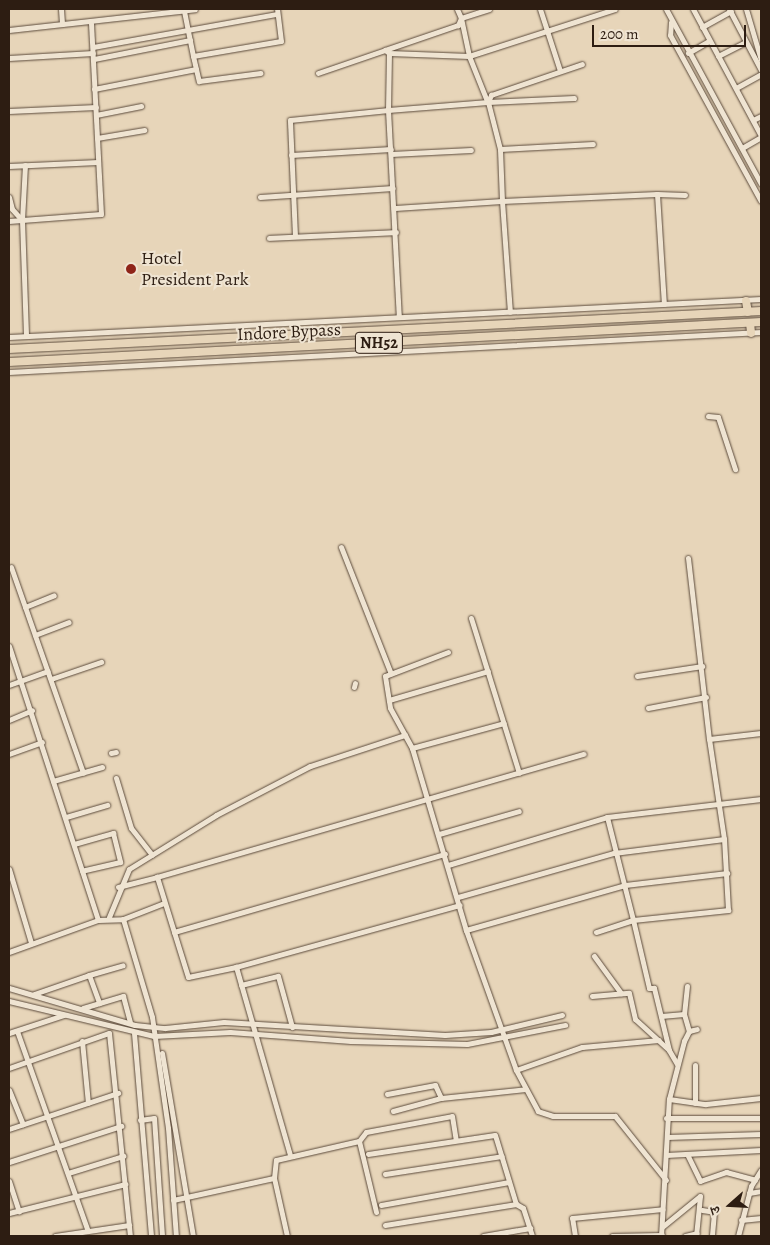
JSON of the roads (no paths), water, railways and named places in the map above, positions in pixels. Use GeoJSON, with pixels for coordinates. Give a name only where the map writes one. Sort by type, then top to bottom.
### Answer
{"type":"FeatureCollection","features":[{"type":"Feature","properties":{"kind":"highway"},"geometry":{"type":"LineString","coordinates":[[746,301],[748,312]]}},
{"type":"Feature","properties":{"kind":"highway","name":"NH52"},"geometry":{"type":"LineString","coordinates":[[748,312],[761,311]]}},
{"type":"Feature","properties":{"kind":"highway","name":"Indore Bypass"},"geometry":{"type":"LineString","coordinates":[[9,349],[748,312]]}},
{"type":"Feature","properties":{"kind":"highway","name":"NH52"},"geometry":{"type":"LineString","coordinates":[[750,323],[761,322]]}},
{"type":"Feature","properties":{"kind":"highway"},"geometry":{"type":"LineString","coordinates":[[750,323],[751,333]]}},
{"type":"Feature","properties":{"kind":"highway","name":"Indore Bypass"},"geometry":{"type":"LineString","coordinates":[[9,362],[750,323]]}},
{"type":"Feature","properties":{"kind":"street"},"geometry":{"type":"LineString","coordinates":[[60,9],[62,24]]}},
{"type":"Feature","properties":{"kind":"street"},"geometry":{"type":"LineString","coordinates":[[151,9],[152,16]]}},
{"type":"Feature","properties":{"kind":"street"},"geometry":{"type":"LineString","coordinates":[[9,30],[91,23],[195,9]]}},
{"type":"Feature","properties":{"kind":"street"},"geometry":{"type":"LineString","coordinates":[[457,9],[461,18],[469,56],[488,102],[500,149],[510,312]]}},
{"type":"Feature","properties":{"kind":"street"},"geometry":{"type":"LineString","coordinates":[[318,73],[387,52],[458,25],[461,18],[488,9]]}},
{"type":"Feature","properties":{"kind":"street"},"geometry":{"type":"LineString","coordinates":[[540,9],[560,71]]}},
{"type":"Feature","properties":{"kind":"street"},"geometry":{"type":"LineString","coordinates":[[387,52],[469,56],[615,9]]}},
{"type":"Feature","properties":{"kind":"street"},"geometry":{"type":"LineString","coordinates":[[666,9],[671,22],[761,184]]}},
{"type":"Feature","properties":{"kind":"street"},"geometry":{"type":"LineString","coordinates":[[693,9],[761,136],[742,148]]}},
{"type":"Feature","properties":{"kind":"street"},"geometry":{"type":"LineString","coordinates":[[746,9],[761,60]]}},
{"type":"Feature","properties":{"kind":"street"},"geometry":{"type":"LineString","coordinates":[[702,27],[730,10],[761,72],[736,88]]}},
{"type":"Feature","properties":{"kind":"street"},"geometry":{"type":"LineString","coordinates":[[184,11],[199,81],[260,73]]}},
{"type":"Feature","properties":{"kind":"street"},"geometry":{"type":"LineString","coordinates":[[93,53],[187,29],[277,11],[279,42],[193,56]]}},
{"type":"Feature","properties":{"kind":"street"},"geometry":{"type":"LineString","coordinates":[[671,22],[670,35],[761,201]]}},
{"type":"Feature","properties":{"kind":"street"},"geometry":{"type":"LineString","coordinates":[[9,221],[100,216],[91,23]]}},
{"type":"Feature","properties":{"kind":"street"},"geometry":{"type":"LineString","coordinates":[[9,58],[93,53],[190,40]]}},
{"type":"Feature","properties":{"kind":"street"},"geometry":{"type":"LineString","coordinates":[[688,53],[709,41]]}},
{"type":"Feature","properties":{"kind":"street"},"geometry":{"type":"LineString","coordinates":[[718,56],[746,42]]}},
{"type":"Feature","properties":{"kind":"street"},"geometry":{"type":"LineString","coordinates":[[387,52],[388,110],[394,188],[399,317]]}},
{"type":"Feature","properties":{"kind":"street"},"geometry":{"type":"LineString","coordinates":[[488,102],[490,95],[582,64]]}},
{"type":"Feature","properties":{"kind":"street"},"geometry":{"type":"LineString","coordinates":[[94,89],[196,68]]}},
{"type":"Feature","properties":{"kind":"street"},"geometry":{"type":"LineString","coordinates":[[295,236],[290,120],[488,102],[574,98]]}},
{"type":"Feature","properties":{"kind":"street"},"geometry":{"type":"LineString","coordinates":[[96,115],[140,106]]}},
{"type":"Feature","properties":{"kind":"street"},"geometry":{"type":"LineString","coordinates":[[9,112],[96,107]]}},
{"type":"Feature","properties":{"kind":"street"},"geometry":{"type":"LineString","coordinates":[[753,120],[761,116]]}},
{"type":"Feature","properties":{"kind":"street"},"geometry":{"type":"LineString","coordinates":[[97,138],[144,130]]}},
{"type":"Feature","properties":{"kind":"street"},"geometry":{"type":"LineString","coordinates":[[500,149],[593,144]]}},
{"type":"Feature","properties":{"kind":"street"},"geometry":{"type":"LineString","coordinates":[[291,155],[471,150]]}},
{"type":"Feature","properties":{"kind":"street"},"geometry":{"type":"LineString","coordinates":[[9,166],[98,162]]}},
{"type":"Feature","properties":{"kind":"street"},"geometry":{"type":"LineString","coordinates":[[25,165],[22,220],[26,336]]}},
{"type":"Feature","properties":{"kind":"street"},"geometry":{"type":"LineString","coordinates":[[260,198],[394,188]]}},
{"type":"Feature","properties":{"kind":"street"},"geometry":{"type":"LineString","coordinates":[[657,194],[664,304]]}},
{"type":"Feature","properties":{"kind":"street"},"geometry":{"type":"LineString","coordinates":[[395,208],[657,194],[685,195]]}},
{"type":"Feature","properties":{"kind":"street"},"geometry":{"type":"LineString","coordinates":[[9,197],[10,210],[22,220]]}},
{"type":"Feature","properties":{"kind":"street"},"geometry":{"type":"LineString","coordinates":[[269,238],[396,232]]}},
{"type":"Feature","properties":{"kind":"street"},"geometry":{"type":"LineString","coordinates":[[9,336],[761,299]]}},
{"type":"Feature","properties":{"kind":"street"},"geometry":{"type":"LineString","coordinates":[[9,372],[761,332]]}},
{"type":"Feature","properties":{"kind":"street"},"geometry":{"type":"LineString","coordinates":[[708,416],[718,417],[735,469]]}},
{"type":"Feature","properties":{"kind":"street"},"geometry":{"type":"LineString","coordinates":[[341,547],[391,674]]}},
{"type":"Feature","properties":{"kind":"street"},"geometry":{"type":"LineString","coordinates":[[596,932],[633,920],[728,910],[724,839],[709,739],[706,697],[688,558]]}},
{"type":"Feature","properties":{"kind":"street"},"geometry":{"type":"LineString","coordinates":[[11,567],[82,773]]}},
{"type":"Feature","properties":{"kind":"street"},"geometry":{"type":"LineString","coordinates":[[25,607],[54,595]]}},
{"type":"Feature","properties":{"kind":"street"},"geometry":{"type":"LineString","coordinates":[[471,618],[520,773]]}},
{"type":"Feature","properties":{"kind":"street"},"geometry":{"type":"LineString","coordinates":[[35,635],[70,622]]}},
{"type":"Feature","properties":{"kind":"street"},"geometry":{"type":"LineString","coordinates":[[9,647],[32,710],[98,920]]}},
{"type":"Feature","properties":{"kind":"street"},"geometry":{"type":"LineString","coordinates":[[448,652],[385,676],[389,700],[412,748],[458,897],[466,930],[516,1070],[538,1111],[553,1116],[615,1116],[666,1180]]}},
{"type":"Feature","properties":{"kind":"street"},"geometry":{"type":"LineString","coordinates":[[51,679],[101,662]]}},
{"type":"Feature","properties":{"kind":"street"},"geometry":{"type":"LineString","coordinates":[[637,676],[702,666]]}},
{"type":"Feature","properties":{"kind":"street"},"geometry":{"type":"LineString","coordinates":[[9,685],[48,671]]}},
{"type":"Feature","properties":{"kind":"street"},"geometry":{"type":"LineString","coordinates":[[389,700],[488,671]]}},
{"type":"Feature","properties":{"kind":"street"},"geometry":{"type":"LineString","coordinates":[[648,708],[706,697]]}},
{"type":"Feature","properties":{"kind":"street"},"geometry":{"type":"LineString","coordinates":[[9,720],[32,710]]}},
{"type":"Feature","properties":{"kind":"street"},"geometry":{"type":"LineString","coordinates":[[412,748],[504,723]]}},
{"type":"Feature","properties":{"kind":"street"},"geometry":{"type":"LineString","coordinates":[[709,739],[761,733]]}},
{"type":"Feature","properties":{"kind":"street"},"geometry":{"type":"LineString","coordinates":[[109,917],[118,887],[129,869],[216,815],[310,766],[405,735]]}},
{"type":"Feature","properties":{"kind":"street"},"geometry":{"type":"LineString","coordinates":[[9,754],[42,742]]}},
{"type":"Feature","properties":{"kind":"street"},"geometry":{"type":"LineString","coordinates":[[118,887],[584,754]]}},
{"type":"Feature","properties":{"kind":"street"},"geometry":{"type":"LineString","coordinates":[[53,781],[102,767]]}},
{"type":"Feature","properties":{"kind":"street"},"geometry":{"type":"LineString","coordinates":[[116,778],[131,828],[152,856]]}},
{"type":"Feature","properties":{"kind":"street"},"geometry":{"type":"LineString","coordinates":[[448,865],[607,817],[761,799]]}},
{"type":"Feature","properties":{"kind":"street"},"geometry":{"type":"LineString","coordinates":[[66,817],[107,805]]}},
{"type":"Feature","properties":{"kind":"street"},"geometry":{"type":"LineString","coordinates":[[439,834],[519,811]]}},
{"type":"Feature","properties":{"kind":"street"},"geometry":{"type":"LineString","coordinates":[[607,817],[614,852],[625,885],[669,1050]]}},
{"type":"Feature","properties":{"kind":"street"},"geometry":{"type":"LineString","coordinates":[[74,844],[113,833],[120,862],[129,869]]}},
{"type":"Feature","properties":{"kind":"street"},"geometry":{"type":"LineString","coordinates":[[458,897],[614,852],[724,839]]}},
{"type":"Feature","properties":{"kind":"street"},"geometry":{"type":"LineString","coordinates":[[174,932],[445,854]]}},
{"type":"Feature","properties":{"kind":"street"},"geometry":{"type":"LineString","coordinates":[[82,871],[120,862]]}},
{"type":"Feature","properties":{"kind":"street"},"geometry":{"type":"LineString","coordinates":[[9,872],[31,943]]}},
{"type":"Feature","properties":{"kind":"street"},"geometry":{"type":"LineString","coordinates":[[466,930],[625,885],[727,873]]}},
{"type":"Feature","properties":{"kind":"street"},"geometry":{"type":"LineString","coordinates":[[157,876],[188,977],[236,967],[460,905]]}},
{"type":"Feature","properties":{"kind":"street"},"geometry":{"type":"LineString","coordinates":[[9,952],[98,920],[109,917],[123,919],[164,903]]}},
{"type":"Feature","properties":{"kind":"street"},"geometry":{"type":"LineString","coordinates":[[123,919],[153,1027],[176,1236]]}},
{"type":"Feature","properties":{"kind":"street"},"geometry":{"type":"LineString","coordinates":[[594,956],[621,993]]}},
{"type":"Feature","properties":{"kind":"street"},"geometry":{"type":"LineString","coordinates":[[34,994],[122,965]]}},
{"type":"Feature","properties":{"kind":"street"},"geometry":{"type":"LineString","coordinates":[[236,967],[290,1155]]}},
{"type":"Feature","properties":{"kind":"street"},"geometry":{"type":"LineString","coordinates":[[88,975],[99,1003]]}},
{"type":"Feature","properties":{"kind":"street"},"geometry":{"type":"LineString","coordinates":[[241,986],[278,976],[292,1027]]}},
{"type":"Feature","properties":{"kind":"street"},"geometry":{"type":"LineString","coordinates":[[612,1236],[661,1235],[666,1180],[666,1118],[668,1099],[677,1064],[689,1031],[684,1014],[687,986]]}},
{"type":"Feature","properties":{"kind":"street"},"geometry":{"type":"LineString","coordinates":[[9,988],[153,1027],[253,1024],[416,1034],[502,1030],[562,1015]]}},
{"type":"Feature","properties":{"kind":"street"},"geometry":{"type":"LineString","coordinates":[[592,996],[621,993],[631,994],[635,1019],[669,1050],[677,1064]]}},
{"type":"Feature","properties":{"kind":"street"},"geometry":{"type":"LineString","coordinates":[[83,1008],[123,996],[130,1022]]}},
{"type":"Feature","properties":{"kind":"street"},"geometry":{"type":"LineString","coordinates":[[10,1001],[134,1033],[154,1036],[256,1034],[458,1044],[504,1038],[566,1025]]}},
{"type":"Feature","properties":{"kind":"street"},"geometry":{"type":"LineString","coordinates":[[9,1033],[65,1014]]}},
{"type":"Feature","properties":{"kind":"street"},"geometry":{"type":"LineString","coordinates":[[661,1016],[684,1014]]}},
{"type":"Feature","properties":{"kind":"street"},"geometry":{"type":"LineString","coordinates":[[689,1031],[697,1029]]}},
{"type":"Feature","properties":{"kind":"street"},"geometry":{"type":"LineString","coordinates":[[17,1031],[27,1061],[50,1116],[88,1231]]}},
{"type":"Feature","properties":{"kind":"street"},"geometry":{"type":"LineString","coordinates":[[9,1068],[109,1033],[118,1093],[130,1236]]}},
{"type":"Feature","properties":{"kind":"street"},"geometry":{"type":"LineString","coordinates":[[134,1033],[150,1236]]}},
{"type":"Feature","properties":{"kind":"street"},"geometry":{"type":"LineString","coordinates":[[516,1070],[582,1046],[659,1040]]}},
{"type":"Feature","properties":{"kind":"street"},"geometry":{"type":"LineString","coordinates":[[82,1041],[88,1103]]}},
{"type":"Feature","properties":{"kind":"street"},"geometry":{"type":"LineString","coordinates":[[162,1053],[193,1236]]}},
{"type":"Feature","properties":{"kind":"street"},"geometry":{"type":"LineString","coordinates":[[695,1065],[695,1103]]}},
{"type":"Feature","properties":{"kind":"street"},"geometry":{"type":"LineString","coordinates":[[386,1094],[435,1085],[441,1098]]}},
{"type":"Feature","properties":{"kind":"street"},"geometry":{"type":"LineString","coordinates":[[392,1111],[441,1098],[526,1088]]}},
{"type":"Feature","properties":{"kind":"street"},"geometry":{"type":"LineString","coordinates":[[9,1090],[23,1124]]}},
{"type":"Feature","properties":{"kind":"street"},"geometry":{"type":"LineString","coordinates":[[9,1129],[118,1093]]}},
{"type":"Feature","properties":{"kind":"street"},"geometry":{"type":"LineString","coordinates":[[668,1099],[695,1103],[761,1098]]}},
{"type":"Feature","properties":{"kind":"street"},"geometry":{"type":"LineString","coordinates":[[287,1236],[274,1178],[276,1160],[290,1155],[359,1141],[366,1132],[452,1116],[456,1140]]}},
{"type":"Feature","properties":{"kind":"street"},"geometry":{"type":"LineString","coordinates":[[140,1120],[154,1118],[162,1236]]}},
{"type":"Feature","properties":{"kind":"street"},"geometry":{"type":"LineString","coordinates":[[666,1118],[761,1118]]}},
{"type":"Feature","properties":{"kind":"street"},"geometry":{"type":"LineString","coordinates":[[9,1162],[120,1126]]}},
{"type":"Feature","properties":{"kind":"street"},"geometry":{"type":"LineString","coordinates":[[667,1137],[761,1134]]}},
{"type":"Feature","properties":{"kind":"street"},"geometry":{"type":"LineString","coordinates":[[368,1154],[495,1135],[516,1204]]}},
{"type":"Feature","properties":{"kind":"street"},"geometry":{"type":"LineString","coordinates":[[359,1141],[376,1212]]}},
{"type":"Feature","properties":{"kind":"street"},"geometry":{"type":"LineString","coordinates":[[666,1154],[761,1150]]}},
{"type":"Feature","properties":{"kind":"street"},"geometry":{"type":"LineString","coordinates":[[687,1154],[700,1182],[726,1172],[755,1180]]}},
{"type":"Feature","properties":{"kind":"street"},"geometry":{"type":"LineString","coordinates":[[68,1173],[123,1156]]}},
{"type":"Feature","properties":{"kind":"street"},"geometry":{"type":"LineString","coordinates":[[386,1174],[502,1156]]}},
{"type":"Feature","properties":{"kind":"street"},"geometry":{"type":"LineString","coordinates":[[738,1236],[749,1193],[761,1170]]}},
{"type":"Feature","properties":{"kind":"street"},"geometry":{"type":"LineString","coordinates":[[172,1200],[274,1178]]}},
{"type":"Feature","properties":{"kind":"street"},"geometry":{"type":"LineString","coordinates":[[9,1181],[19,1211]]}},
{"type":"Feature","properties":{"kind":"street"},"geometry":{"type":"LineString","coordinates":[[381,1205],[509,1182]]}},
{"type":"Feature","properties":{"kind":"street"},"geometry":{"type":"LineString","coordinates":[[9,1214],[77,1200],[126,1184]]}},
{"type":"Feature","properties":{"kind":"street"},"geometry":{"type":"LineString","coordinates":[[749,1193],[761,1191]]}},
{"type":"Feature","properties":{"kind":"street"},"geometry":{"type":"LineString","coordinates":[[662,1227],[700,1196],[702,1210],[696,1235],[685,1236]]}},
{"type":"Feature","properties":{"kind":"street"},"geometry":{"type":"LineString","coordinates":[[385,1225],[516,1204],[523,1208],[532,1236]]}},
{"type":"Feature","properties":{"kind":"street"},"geometry":{"type":"LineString","coordinates":[[575,1236],[572,1218],[663,1208]]}},
{"type":"Feature","properties":{"kind":"street"},"geometry":{"type":"LineString","coordinates":[[702,1210],[714,1212],[712,1236]]}},
{"type":"Feature","properties":{"kind":"street"},"geometry":{"type":"LineString","coordinates":[[741,1220],[761,1218]]}},
{"type":"Feature","properties":{"kind":"street"},"geometry":{"type":"LineString","coordinates":[[55,1236],[129,1225]]}},
{"type":"Feature","properties":{"kind":"street"},"geometry":{"type":"LineString","coordinates":[[483,1236],[530,1228]]}},
{"type":"Feature","properties":{"kind":"place","name":"Hotel President Park"},"geometry":{"type":"Point","coordinates":[131,269]}}]}
